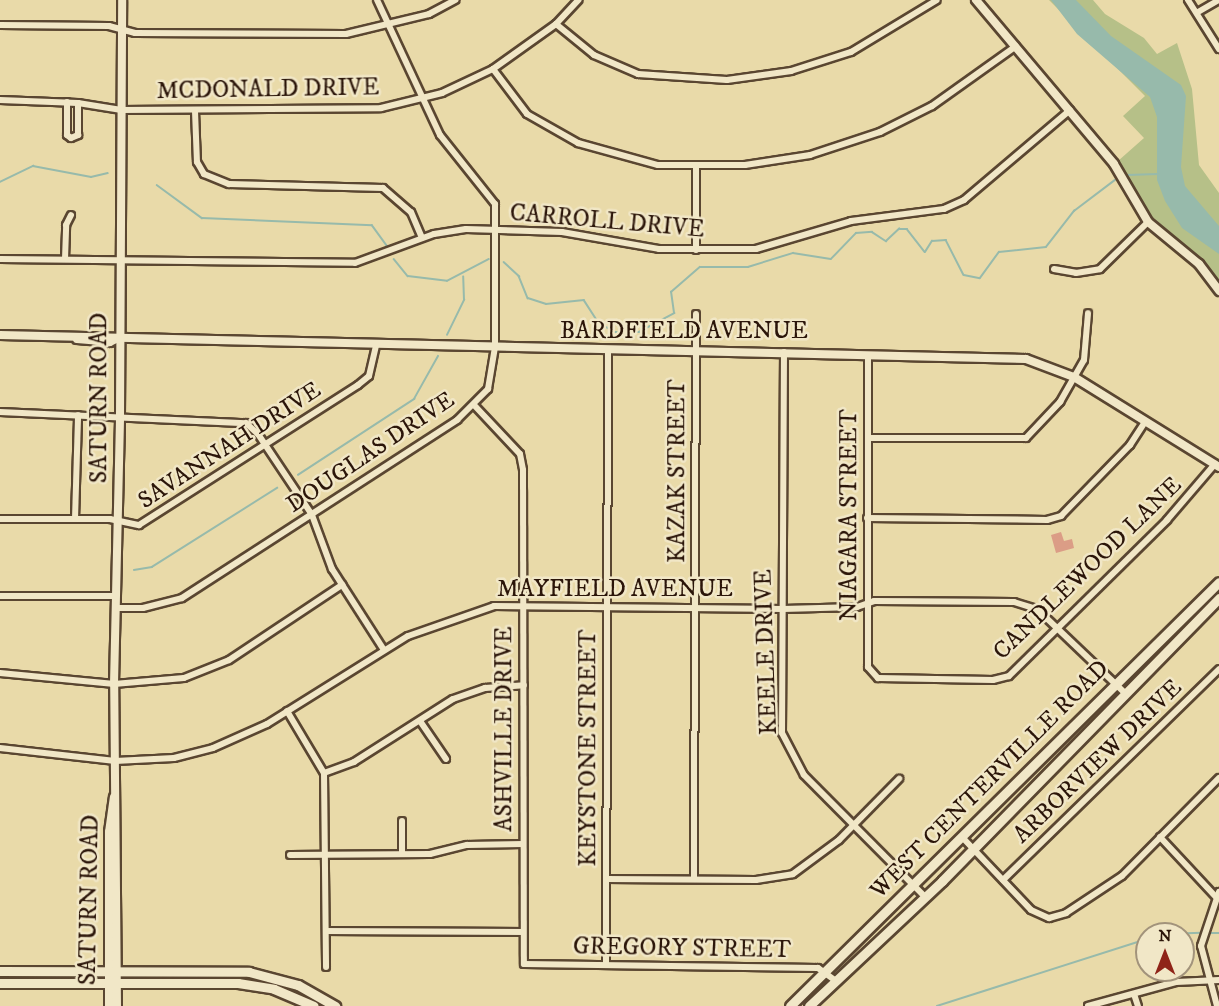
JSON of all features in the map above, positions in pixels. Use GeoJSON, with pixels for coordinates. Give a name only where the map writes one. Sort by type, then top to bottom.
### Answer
{"type":"FeatureCollection","features":[{"type":"Feature","properties":{"kind":"main road","name":"WEST CENTERVILLE ROAD"},"geometry":{"type":"LineString","coordinates":[[790,1006],[1219,582]]}},
{"type":"Feature","properties":{"kind":"main road","name":"WEST CENTERVILLE ROAD"},"geometry":{"type":"LineString","coordinates":[[809,1006],[925,897],[1124,692],[1219,598]]}},
{"type":"Feature","properties":{"kind":"main road"},"geometry":{"type":"LineString","coordinates":[[0,971],[238,971],[286,981],[335,1006]]}},
{"type":"Feature","properties":{"kind":"main road"},"geometry":{"type":"LineString","coordinates":[[238,971],[238,983]]}},
{"type":"Feature","properties":{"kind":"main road"},"geometry":{"type":"LineString","coordinates":[[0,983],[238,983],[274,989],[314,1006]]}},
{"type":"Feature","properties":{"kind":"street","name":"SATURN ROAD"},"geometry":{"type":"LineString","coordinates":[[109,1006],[113,983],[109,832],[114,795],[115,761],[114,684],[120,416],[122,0]]}},
{"type":"Feature","properties":{"kind":"street","name":"DOUGLAS DRIVE"},"geometry":{"type":"LineString","coordinates":[[116,608],[143,608],[182,598],[312,515],[474,405],[488,389],[495,347],[496,230],[491,195],[440,135],[377,0]]}},
{"type":"Feature","properties":{"kind":"street"},"geometry":{"type":"LineString","coordinates":[[0,25],[346,34],[389,26],[429,14],[455,0]]}},
{"type":"Feature","properties":{"kind":"street","name":"MCDONALD DRIVE"},"geometry":{"type":"LineString","coordinates":[[0,100],[67,102],[121,110],[361,110],[423,99],[493,69],[556,24],[578,0]]}},
{"type":"Feature","properties":{"kind":"street"},"geometry":{"type":"LineString","coordinates":[[556,24],[594,55],[638,74],[727,80],[791,71],[851,51],[937,0]]}},
{"type":"Feature","properties":{"kind":"street"},"geometry":{"type":"LineString","coordinates":[[976,0],[1114,164],[1148,222],[1203,268],[1219,291]]}},
{"type":"Feature","properties":{"kind":"street"},"geometry":{"type":"LineString","coordinates":[[1188,0],[1198,12],[1219,49]]}},
{"type":"Feature","properties":{"kind":"street"},"geometry":{"type":"LineString","coordinates":[[1198,12],[1219,0]]}},
{"type":"Feature","properties":{"kind":"street"},"geometry":{"type":"LineString","coordinates":[[493,69],[527,114],[550,130],[634,162],[696,166],[810,156],[880,132],[952,94],[1016,46]]}},
{"type":"Feature","properties":{"kind":"street"},"geometry":{"type":"LineString","coordinates":[[67,102],[67,135],[70,138],[78,135],[78,103]]}},
{"type":"Feature","properties":{"kind":"street","name":"CARROLL DRIVE"},"geometry":{"type":"LineString","coordinates":[[0,259],[355,263],[446,231],[496,230],[562,232],[641,247],[696,250],[756,249],[851,221],[944,209],[964,200],[1070,110]]}},
{"type":"Feature","properties":{"kind":"street"},"geometry":{"type":"LineString","coordinates":[[195,111],[197,162],[204,174],[229,184],[383,188],[411,212],[423,238]]}},
{"type":"Feature","properties":{"kind":"street"},"geometry":{"type":"LineString","coordinates":[[696,166],[696,250]]}},
{"type":"Feature","properties":{"kind":"street"},"geometry":{"type":"LineString","coordinates":[[65,259],[66,225],[71,215]]}},
{"type":"Feature","properties":{"kind":"street"},"geometry":{"type":"LineString","coordinates":[[1054,269],[1076,273],[1100,269],[1148,222]]}},
{"type":"Feature","properties":{"kind":"street"},"geometry":{"type":"LineString","coordinates":[[868,438],[1026,438],[1060,402],[1074,377],[1088,348],[1088,313]]}},
{"type":"Feature","properties":{"kind":"street","name":"KAZAK STREET"},"geometry":{"type":"LineString","coordinates":[[694,879],[696,314]]}},
{"type":"Feature","properties":{"kind":"street","name":"BARDFIELD AVENUE"},"geometry":{"type":"LineString","coordinates":[[0,335],[1026,359],[1074,377],[1217,466]]}},
{"type":"Feature","properties":{"kind":"street","name":"SAVANNAH DRIVE"},"geometry":{"type":"LineString","coordinates":[[0,519],[75,519],[118,521],[139,525],[266,445],[369,376],[376,345]]}},
{"type":"Feature","properties":{"kind":"street","name":"KEYSTONE STREET"},"geometry":{"type":"LineString","coordinates":[[606,965],[608,351]]}},
{"type":"Feature","properties":{"kind":"street","name":"KEELE DRIVE"},"geometry":{"type":"LineString","coordinates":[[784,352],[782,733],[795,764],[925,897]]}},
{"type":"Feature","properties":{"kind":"street","name":"NIAGARA STREET"},"geometry":{"type":"LineString","coordinates":[[868,356],[867,602],[870,673]]}},
{"type":"Feature","properties":{"kind":"street","name":"ASHVILLE DRIVE"},"geometry":{"type":"LineString","coordinates":[[474,405],[520,454],[524,606],[522,932],[524,964]]}},
{"type":"Feature","properties":{"kind":"street"},"geometry":{"type":"LineString","coordinates":[[0,412],[238,421],[266,445],[312,515],[342,585],[384,650]]}},
{"type":"Feature","properties":{"kind":"street"},"geometry":{"type":"LineString","coordinates":[[75,519],[78,415]]}},
{"type":"Feature","properties":{"kind":"street"},"geometry":{"type":"LineString","coordinates":[[867,518],[1054,518],[1111,465],[1145,422]]}},
{"type":"Feature","properties":{"kind":"street","name":"CANDLEWOOD LANE"},"geometry":{"type":"LineString","coordinates":[[870,673],[888,679],[1001,679],[1058,629],[1217,466]]}},
{"type":"Feature","properties":{"kind":"street"},"geometry":{"type":"LineString","coordinates":[[0,673],[114,684],[165,682],[209,670],[342,585]]}},
{"type":"Feature","properties":{"kind":"street"},"geometry":{"type":"LineString","coordinates":[[0,596],[116,596]]}},
{"type":"Feature","properties":{"kind":"street","name":"MAYFIELD AVENUE"},"geometry":{"type":"LineString","coordinates":[[0,748],[115,761],[174,758],[213,748],[287,711],[384,650],[428,626],[468,612],[524,606],[783,609],[856,608],[867,602],[1014,602],[1037,609],[1124,692]]}},
{"type":"Feature","properties":{"kind":"street","name":"ARBORVIEW DRIVE"},"geometry":{"type":"LineString","coordinates":[[1003,880],[1219,669]]}},
{"type":"Feature","properties":{"kind":"street"},"geometry":{"type":"LineString","coordinates":[[324,773],[354,762],[472,692],[524,685]]}},
{"type":"Feature","properties":{"kind":"street"},"geometry":{"type":"LineString","coordinates":[[287,711],[324,773],[327,854],[326,967]]}},
{"type":"Feature","properties":{"kind":"street"},"geometry":{"type":"LineString","coordinates":[[420,721],[446,759]]}},
{"type":"Feature","properties":{"kind":"street"},"geometry":{"type":"LineString","coordinates":[[962,837],[1040,916],[1058,916],[1122,876],[1219,778]]}},
{"type":"Feature","properties":{"kind":"street"},"geometry":{"type":"LineString","coordinates":[[607,879],[756,880],[793,874],[812,863],[854,825],[898,779]]}},
{"type":"Feature","properties":{"kind":"street"},"geometry":{"type":"LineString","coordinates":[[402,821],[402,854]]}},
{"type":"Feature","properties":{"kind":"street"},"geometry":{"type":"LineString","coordinates":[[1160,837],[1218,895],[1208,917],[1201,946],[1217,1006]]}},
{"type":"Feature","properties":{"kind":"street"},"geometry":{"type":"LineString","coordinates":[[290,855],[402,854],[467,845],[523,844]]}},
{"type":"Feature","properties":{"kind":"street"},"geometry":{"type":"LineString","coordinates":[[327,930],[522,932]]}},
{"type":"Feature","properties":{"kind":"street","name":"GREGORY STREET"},"geometry":{"type":"LineString","coordinates":[[524,964],[824,970],[836,981]]}},
{"type":"Feature","properties":{"kind":"street"},"geometry":{"type":"LineString","coordinates":[[1088,1006],[1176,982],[1219,980]]}},
{"type":"Feature","properties":{"kind":"street","name":"SATURN ROAD"},"geometry":{"type":"LineString","coordinates":[[113,983],[117,1006]]}},
{"type":"Feature","properties":{"kind":"street"},"geometry":{"type":"LineString","coordinates":[[1134,994],[1138,1006]]}},
{"type":"Feature","properties":{"kind":"green space"},"geometry":{"type":"Polygon","coordinates":[[[1049,0],[1093,0],[1105,14],[1144,38],[1157,54],[1177,43],[1192,89],[1199,165],[1219,193],[1219,285],[1197,257],[1149,221],[1118,161],[1144,138],[1123,116],[1145,96],[1049,0]]]}},
{"type":"Feature","properties":{"kind":"shaded area"},"geometry":{"type":"Polygon","coordinates":[[[1051,0],[1076,0],[1111,36],[1181,85],[1186,96],[1181,167],[1185,186],[1219,226],[1219,254],[1182,228],[1165,201],[1157,180],[1157,117],[1150,97],[1077,34],[1051,0]]]}},
{"type":"Feature","properties":{"kind":"building"},"geometry":{"type":"Polygon","coordinates":[[[1061,532],[1064,541],[1072,539],[1074,548],[1056,553],[1051,535],[1061,532]]]}},
{"type":"Feature","properties":{"kind":"waterway"},"geometry":{"type":"LineString","coordinates":[[0,182],[33,166],[91,177],[108,173]]}},
{"type":"Feature","properties":{"kind":"waterway"},"geometry":{"type":"LineString","coordinates":[[1127,175],[1158,174]]}},
{"type":"Feature","properties":{"kind":"waterway"},"geometry":{"type":"LineString","coordinates":[[504,262],[519,276],[528,298],[546,304],[584,300],[599,323],[615,332],[639,332],[674,313],[671,292],[700,267],[748,267],[793,253],[831,259],[856,233],[872,232],[886,241],[899,229],[907,229],[925,252],[932,241],[946,240],[964,275],[980,278],[999,252],[1046,247],[1074,211],[1115,180]]}},
{"type":"Feature","properties":{"kind":"waterway"},"geometry":{"type":"LineString","coordinates":[[157,185],[202,218],[372,225],[388,247]]}},
{"type":"Feature","properties":{"kind":"waterway"},"geometry":{"type":"LineString","coordinates":[[394,259],[408,276],[447,281],[489,259]]}},
{"type":"Feature","properties":{"kind":"waterway"},"geometry":{"type":"LineString","coordinates":[[447,335],[464,300],[463,277]]}},
{"type":"Feature","properties":{"kind":"waterway"},"geometry":{"type":"LineString","coordinates":[[298,475],[414,399],[438,356]]}},
{"type":"Feature","properties":{"kind":"waterway"},"geometry":{"type":"LineString","coordinates":[[134,570],[152,567],[277,488]]}},
{"type":"Feature","properties":{"kind":"waterway"},"geometry":{"type":"LineString","coordinates":[[1195,933],[1201,933]]}},
{"type":"Feature","properties":{"kind":"waterway"},"geometry":{"type":"LineString","coordinates":[[1209,933],[1219,933]]}},
{"type":"Feature","properties":{"kind":"waterway"},"geometry":{"type":"LineString","coordinates":[[937,1006],[1135,943]]}}]}
